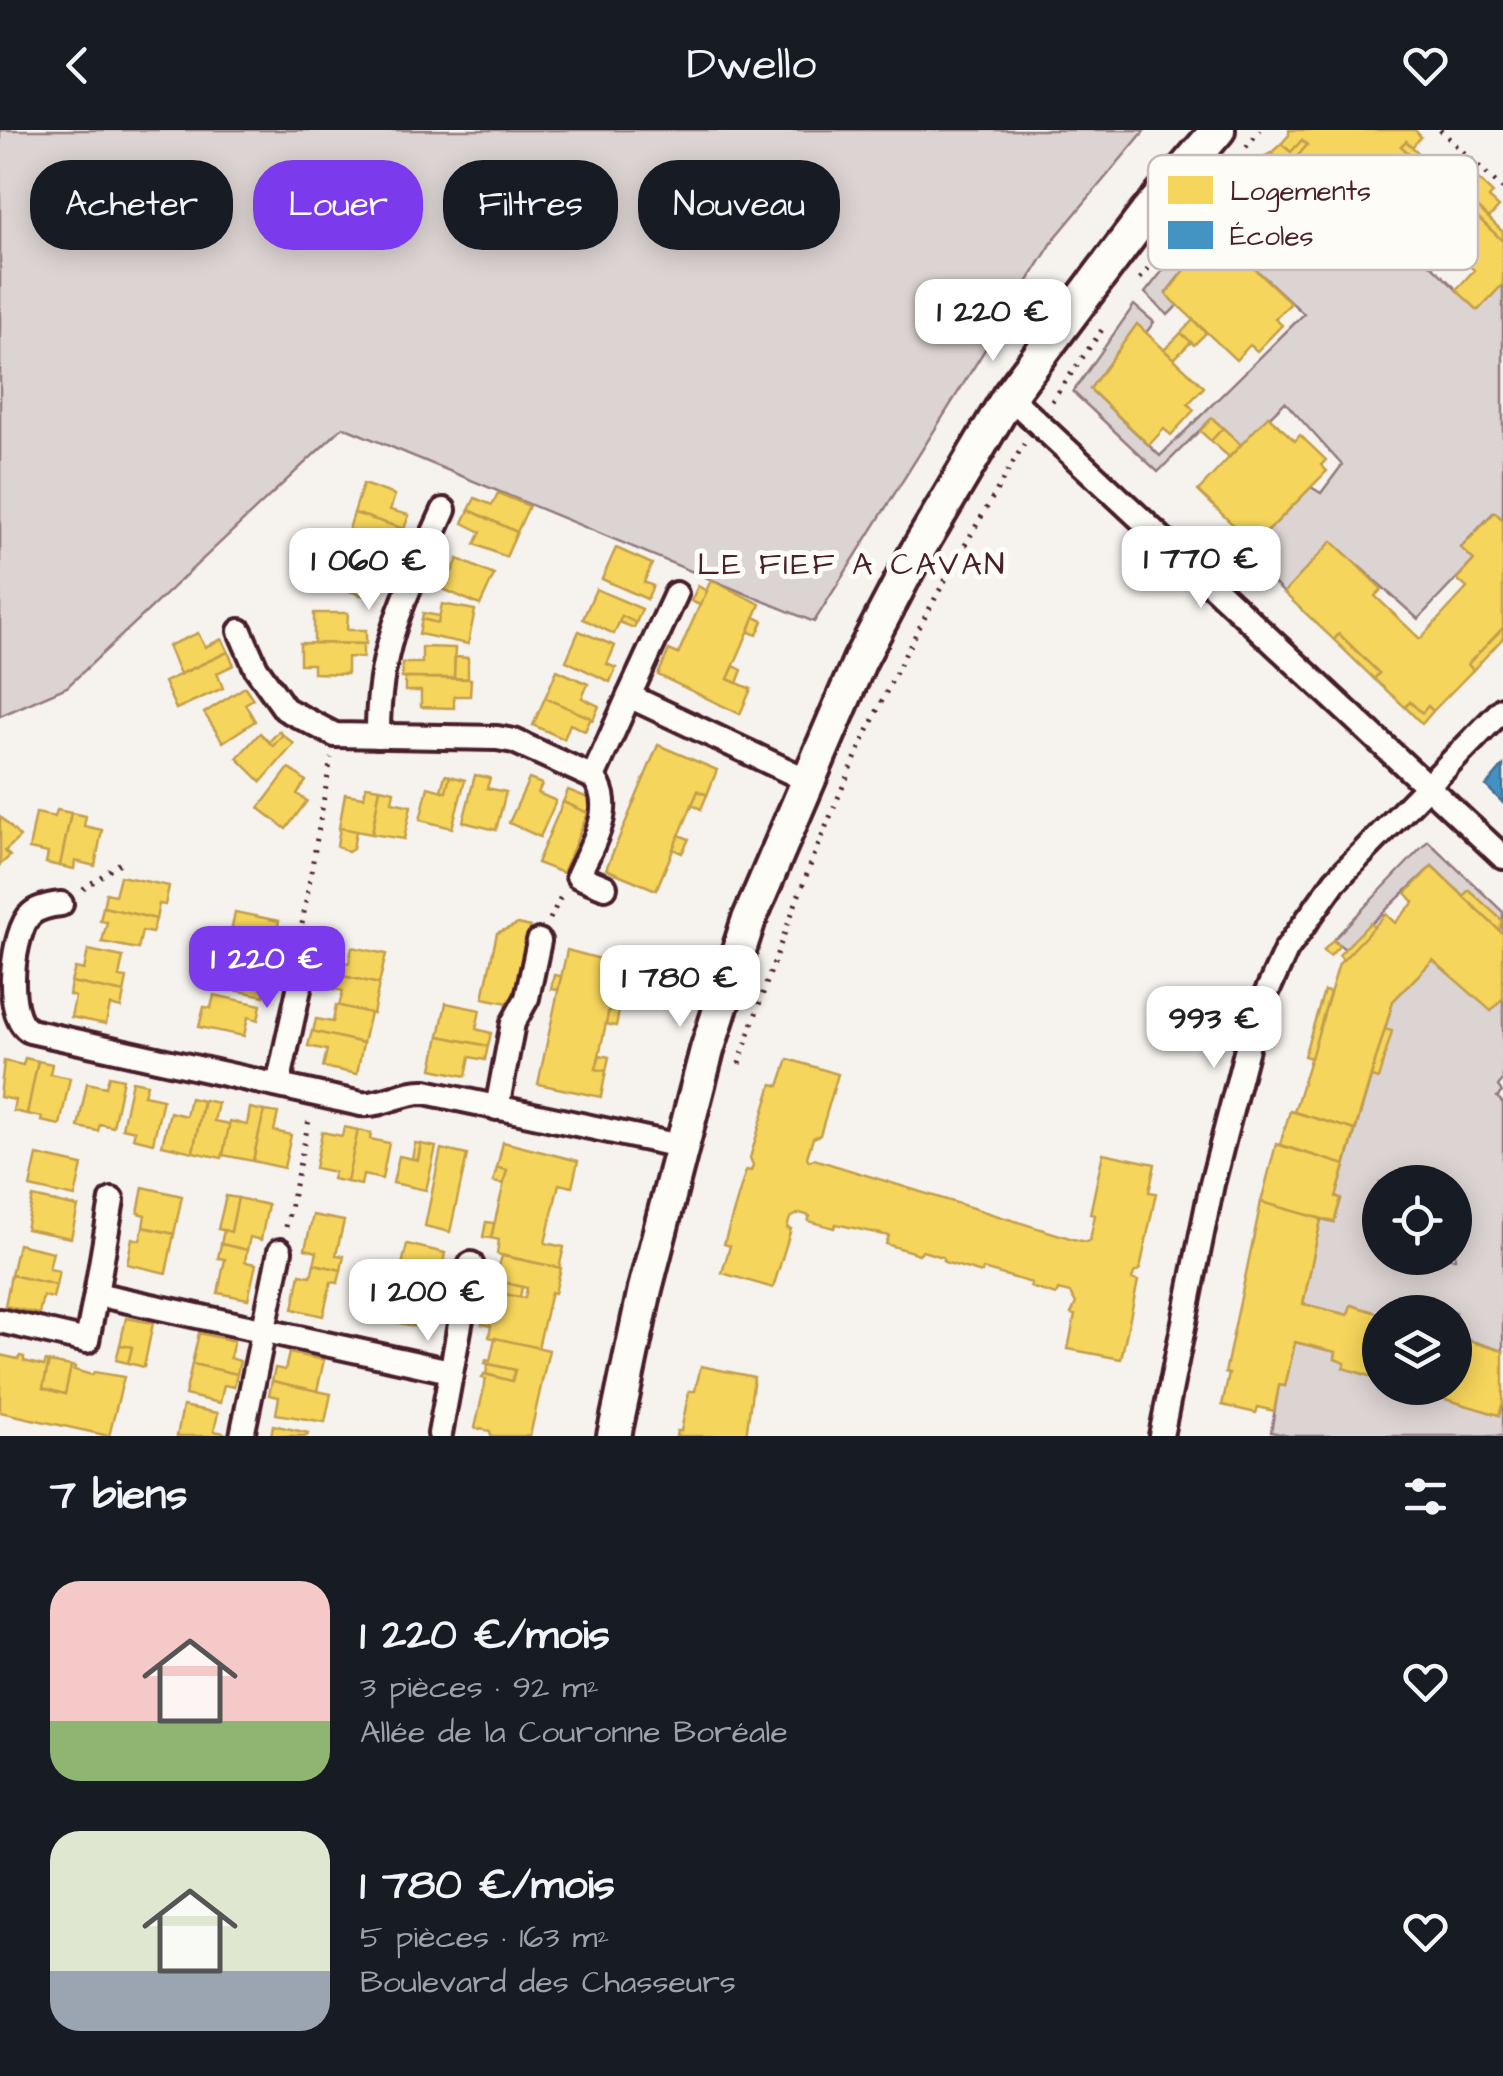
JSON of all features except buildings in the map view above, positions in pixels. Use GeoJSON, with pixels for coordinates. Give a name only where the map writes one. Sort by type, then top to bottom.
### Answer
{"type":"FeatureCollection","features":[{"type":"Feature","properties":{"kind":"street"},"geometry":{"type":"LineString","coordinates":[[1197,155],[1218,130]]}},
{"type":"Feature","properties":{"kind":"street"},"geometry":{"type":"LineString","coordinates":[[614,1436],[680,1146],[706,1050],[748,922],[860,660],[915,555],[1009,396],[1148,212]]}},
{"type":"Feature","properties":{"kind":"street"},"geometry":{"type":"LineString","coordinates":[[1009,396],[1503,857]]}},
{"type":"Feature","properties":{"kind":"street"},"geometry":{"type":"LineString","coordinates":[[378,736],[378,689],[393,624],[444,510]]}},
{"type":"Feature","properties":{"kind":"street"},"geometry":{"type":"LineString","coordinates":[[593,776],[676,594]]}},
{"type":"Feature","properties":{"kind":"street"},"geometry":{"type":"LineString","coordinates":[[240,631],[256,668],[285,709],[335,735],[514,741],[593,776],[600,785],[604,812],[578,876],[604,887]]}},
{"type":"Feature","properties":{"kind":"street"},"geometry":{"type":"LineString","coordinates":[[630,696],[808,780]]}},
{"type":"Feature","properties":{"kind":"street"},"geometry":{"type":"LineString","coordinates":[[1161,1436],[1212,1184],[1254,1021],[1286,950],[1336,881],[1503,709]]}},
{"type":"Feature","properties":{"kind":"street"},"geometry":{"type":"LineString","coordinates":[[61,904],[33,912],[24,924],[12,981],[14,1007],[9,1024],[47,1036],[372,1105],[409,1092],[424,1092],[680,1146]]}},
{"type":"Feature","properties":{"kind":"street"},"geometry":{"type":"LineString","coordinates":[[497,1108],[513,1023],[527,998],[539,941]]}},
{"type":"Feature","properties":{"kind":"street"},"geometry":{"type":"LineString","coordinates":[[278,1085],[308,948]]}},
{"type":"Feature","properties":{"kind":"street"},"geometry":{"type":"LineString","coordinates":[[0,1321],[87,1342],[112,1200]]}},
{"type":"Feature","properties":{"kind":"street"},"geometry":{"type":"LineString","coordinates":[[242,1436],[280,1250]]}},
{"type":"Feature","properties":{"kind":"street"},"geometry":{"type":"LineString","coordinates":[[440,1434],[471,1264]]}},
{"type":"Feature","properties":{"kind":"street"},"geometry":{"type":"LineString","coordinates":[[96,1294],[450,1371]]}},
{"type":"Feature","properties":{"kind":"path"},"geometry":{"type":"LineString","coordinates":[[1240,155],[1260,130]]}},
{"type":"Feature","properties":{"kind":"path"},"geometry":{"type":"LineString","coordinates":[[1440,130],[1467,155]]}},
{"type":"Feature","properties":{"kind":"path"},"geometry":{"type":"LineString","coordinates":[[1478,166],[1503,189]]}},
{"type":"Feature","properties":{"kind":"path"},"geometry":{"type":"LineString","coordinates":[[1136,284],[1148,269]]}},
{"type":"Feature","properties":{"kind":"path"},"geometry":{"type":"LineString","coordinates":[[738,1067],[813,863],[870,724],[942,585],[1036,422],[1114,314]]}},
{"type":"Feature","properties":{"kind":"path"},"geometry":{"type":"LineString","coordinates":[[308,948],[302,926],[335,735]]}},
{"type":"Feature","properties":{"kind":"path"},"geometry":{"type":"LineString","coordinates":[[61,904],[126,860]]}},
{"type":"Feature","properties":{"kind":"path"},"geometry":{"type":"LineString","coordinates":[[539,941],[564,889],[578,876]]}},
{"type":"Feature","properties":{"kind":"path"},"geometry":{"type":"LineString","coordinates":[[280,1250],[315,1093]]}},
{"type":"Feature","properties":{"kind":"shaded area"},"geometry":{"type":"Polygon","coordinates":[[[0,130],[1145,130],[1055,238],[814,622],[343,427],[67,687],[0,716],[0,130]]]}},
{"type":"Feature","properties":{"kind":"shaded area"},"geometry":{"type":"Polygon","coordinates":[[[1163,270],[1184,270],[1166,293],[1178,305],[1168,315],[1145,293],[1163,270]]]}},
{"type":"Feature","properties":{"kind":"shaded area"},"geometry":{"type":"Polygon","coordinates":[[[1257,270],[1436,270],[1478,310],[1503,284],[1503,520],[1494,512],[1461,547],[1474,560],[1418,619],[1332,542],[1284,593],[1245,555],[1311,487],[1321,493],[1342,465],[1285,402],[1241,445],[1212,418],[1158,472],[1073,392],[1134,305],[1154,322],[1146,333],[1137,325],[1090,389],[1160,456],[1304,314],[1257,270]]]}},
{"type":"Feature","properties":{"kind":"shaded area"},"geometry":{"type":"Polygon","coordinates":[[[1428,841],[1503,912],[1503,934],[1432,866],[1345,949],[1333,940],[1428,841]]]}},
{"type":"Feature","properties":{"kind":"shaded area"},"geometry":{"type":"Polygon","coordinates":[[[1433,960],[1492,1010],[1503,998],[1503,1080],[1498,1086],[1502,1092],[1497,1097],[1503,1103],[1503,1351],[1472,1341],[1472,1295],[1362,1295],[1362,1308],[1351,1305],[1348,1315],[1303,1304],[1321,1219],[1334,1222],[1341,1199],[1336,1197],[1393,1001],[1433,960]]]}},
{"type":"Feature","properties":{"kind":"shaded area"},"geometry":{"type":"Polygon","coordinates":[[[1295,1342],[1336,1352],[1335,1359],[1345,1363],[1344,1368],[1362,1374],[1362,1405],[1466,1405],[1499,1415],[1503,1402],[1503,1436],[1289,1436],[1271,1432],[1279,1385],[1285,1386],[1295,1342]]]}},
{"type":"Feature","properties":{"kind":"district","name":"LE FIEF A CAVAN"},"geometry":{"type":"Point","coordinates":[852,563]}}]}
